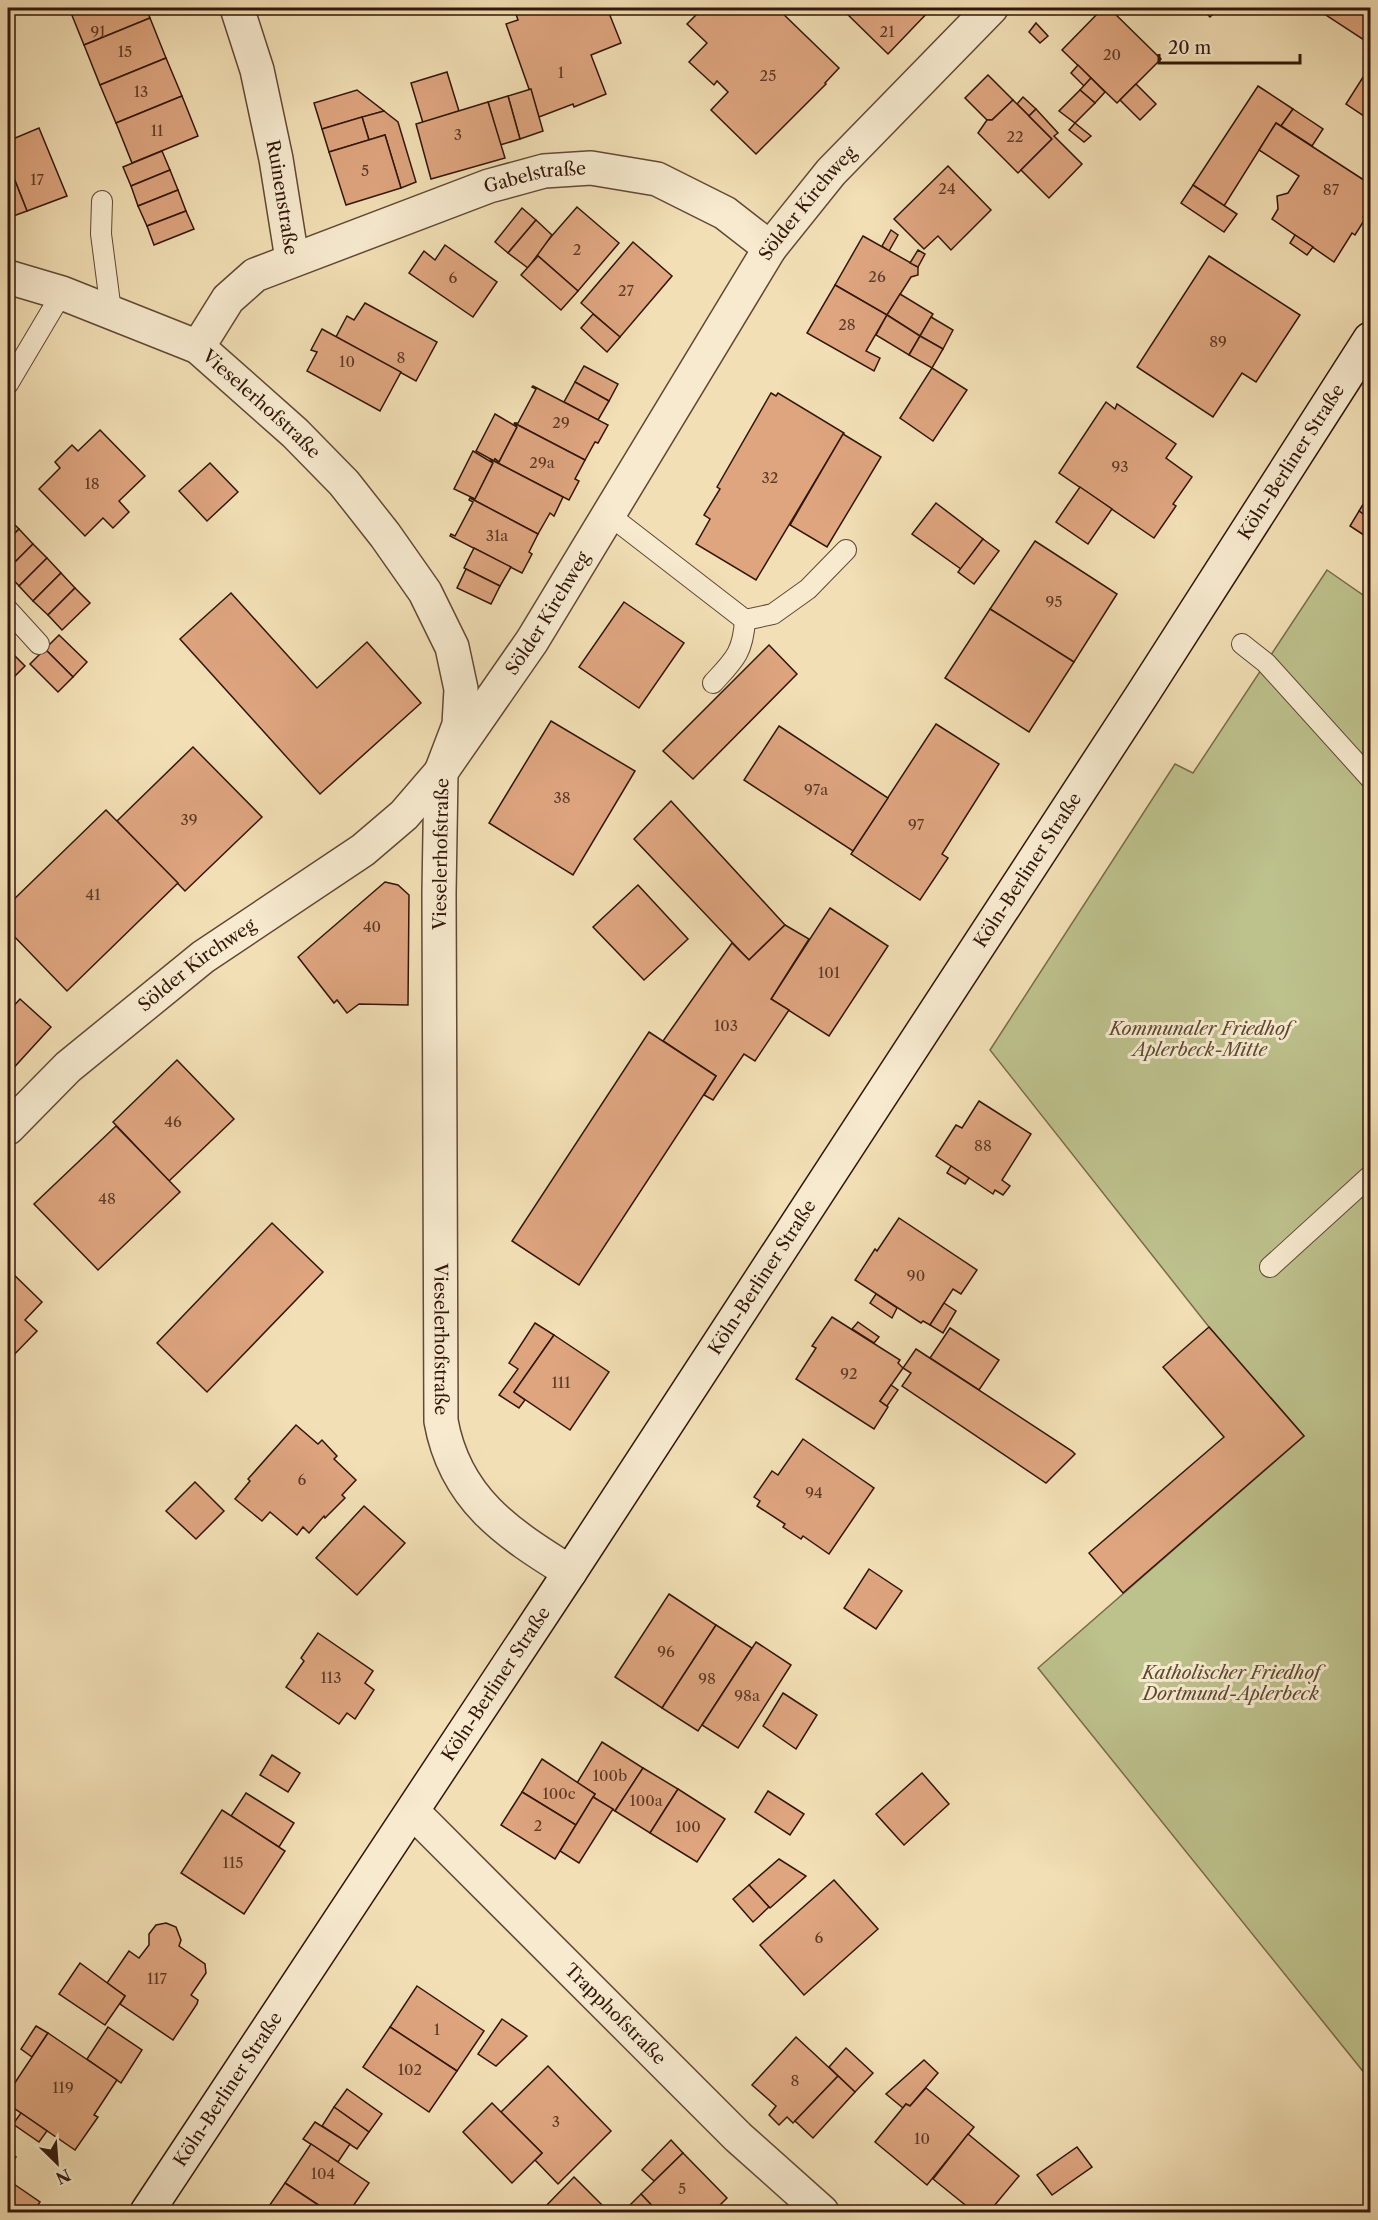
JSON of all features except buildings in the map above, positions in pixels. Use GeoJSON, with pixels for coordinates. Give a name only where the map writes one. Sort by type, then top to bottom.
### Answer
{"type":"FeatureCollection","features":[{"type":"Feature","properties":{"kind":"street","name":"Ruinenstraße"},"geometry":{"type":"LineString","coordinates":[[198,347],[228,299],[255,275],[292,259],[276,159],[257,70],[237,8]]}},
{"type":"Feature","properties":{"kind":"street","name":"Sölder Kirchweg"},"geometry":{"type":"LineString","coordinates":[[8,1128],[68,1067],[203,957],[363,850],[404,815],[441,772],[532,641],[770,248],[831,172],[991,8]]}},
{"type":"Feature","properties":{"kind":"street","name":"Gabelstraße"},"geometry":{"type":"LineString","coordinates":[[292,259],[489,186],[544,171],[591,168],[657,179],[725,213],[770,248]]}},
{"type":"Feature","properties":{"kind":"street","name":"Vieselerhofstraße"},"geometry":{"type":"LineString","coordinates":[[8,277],[111,311],[198,347],[295,433],[344,483],[385,535],[425,592],[452,647],[461,689],[459,725],[441,772],[439,893],[441,1421],[445,1445],[464,1485],[491,1516],[526,1545],[570,1572]]}},
{"type":"Feature","properties":{"kind":"street","name":"Köln-Berliner Straße"},"geometry":{"type":"LineString","coordinates":[[147,2212],[570,1572],[1118,732],[1371,339]]}},
{"type":"Feature","properties":{"kind":"street","name":"Trapphofstraße"},"geometry":{"type":"LineString","coordinates":[[413,1812],[738,2137],[822,2212]]}},
{"type":"Feature","properties":{"kind":"lane"},"geometry":{"type":"LineString","coordinates":[[102,201],[101,234],[111,311]]}},
{"type":"Feature","properties":{"kind":"lane"},"geometry":{"type":"LineString","coordinates":[[8,384],[62,293]]}},
{"type":"Feature","properties":{"kind":"lane"},"geometry":{"type":"LineString","coordinates":[[608,514],[745,620],[773,614],[808,589],[846,550]]}},
{"type":"Feature","properties":{"kind":"lane"},"geometry":{"type":"LineString","coordinates":[[8,610],[39,644]]}},
{"type":"Feature","properties":{"kind":"lane"},"geometry":{"type":"LineString","coordinates":[[713,683],[738,654],[744,639],[745,620]]}},
{"type":"Feature","properties":{"kind":"lane"},"geometry":{"type":"LineString","coordinates":[[1242,644],[1266,663],[1371,777]]}},
{"type":"Feature","properties":{"kind":"lane"},"geometry":{"type":"LineString","coordinates":[[1270,1266],[1371,1176]]}},
{"type":"Feature","properties":{"kind":"green space","name":"Kommunaler Friedhof Aplerbeck-Mitte"},"geometry":{"type":"Polygon","coordinates":[[[1327,570],[1370,600],[1370,2080],[1038,1668],[1304,1436],[1209,1327],[990,1050],[1175,764],[1193,773],[1327,570]]]}},
{"type":"Feature","properties":{"kind":"park label","name":"Katholischer Friedhof Dortmund-Aplerbeck"},"geometry":{"type":"Point","coordinates":[1231,1683]}}]}
